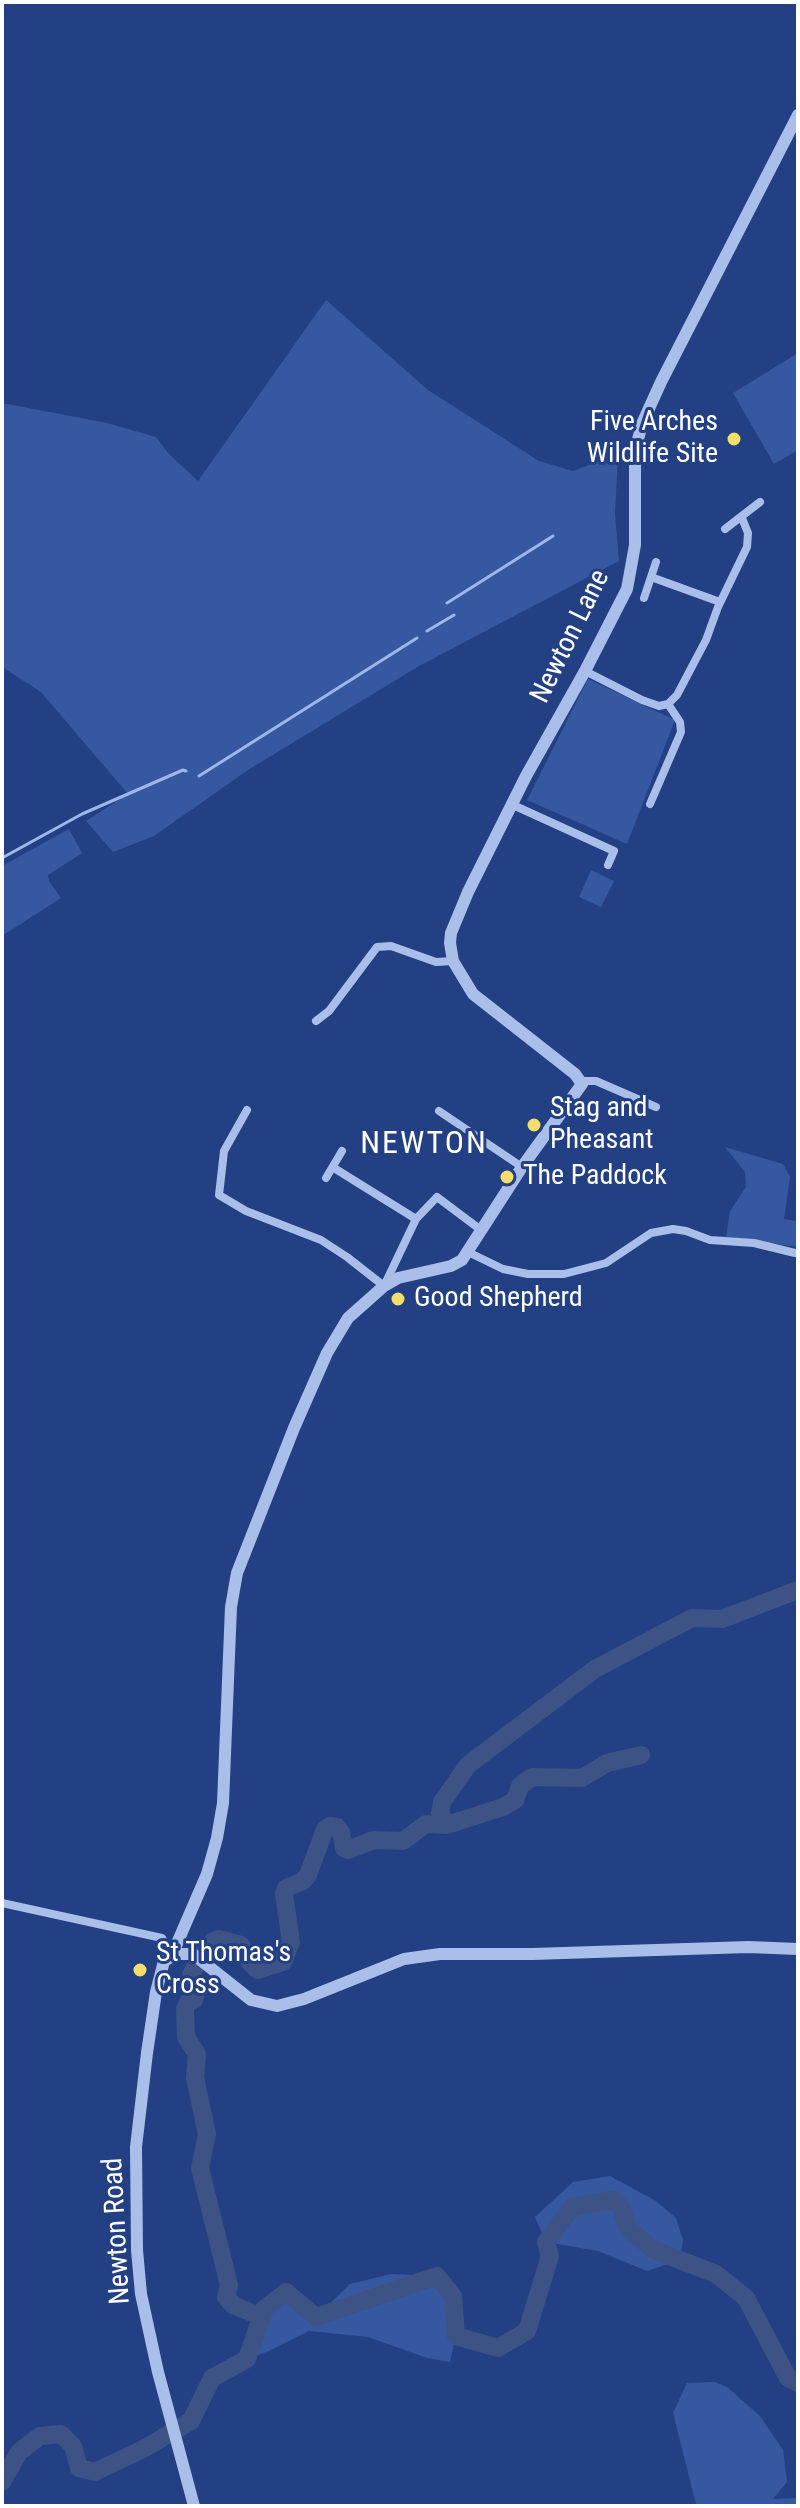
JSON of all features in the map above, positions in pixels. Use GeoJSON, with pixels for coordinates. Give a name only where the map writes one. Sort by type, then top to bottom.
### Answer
{"type":"FeatureCollection","features":[{"type":"Feature","properties":{"kind":"street","name":"Newton Lane"},"geometry":{"type":"LineString","coordinates":[[453,961],[450,943],[455,921],[526,776],[627,589],[634,556],[635,451],[642,424],[798,115]]}},
{"type":"Feature","properties":{"kind":"street"},"geometry":{"type":"LineString","coordinates":[[725,529],[760,502]]}},
{"type":"Feature","properties":{"kind":"street"},"geometry":{"type":"LineString","coordinates":[[585,671],[642,700],[659,706],[668,704],[677,695],[706,640],[720,602],[747,547],[748,533],[742,518]]}},
{"type":"Feature","properties":{"kind":"street"},"geometry":{"type":"LineString","coordinates":[[644,598],[656,562]]}},
{"type":"Feature","properties":{"kind":"street"},"geometry":{"type":"LineString","coordinates":[[651,577],[720,602]]}},
{"type":"Feature","properties":{"kind":"street"},"geometry":{"type":"LineString","coordinates":[[650,804],[681,732],[680,722],[668,704]]}},
{"type":"Feature","properties":{"kind":"street"},"geometry":{"type":"LineString","coordinates":[[513,805],[614,851],[608,865]]}},
{"type":"Feature","properties":{"kind":"street"},"geometry":{"type":"LineString","coordinates":[[316,1021],[329,1011],[377,947],[391,946],[436,962],[453,961],[473,994],[581,1084]]}},
{"type":"Feature","properties":{"kind":"street"},"geometry":{"type":"LineString","coordinates":[[384,1286],[398,1278],[451,1266],[462,1260],[581,1084],[596,1081],[656,1107]]}},
{"type":"Feature","properties":{"kind":"street"},"geometry":{"type":"LineString","coordinates":[[247,1110],[224,1151],[219,1195],[246,1211],[321,1240],[384,1286]]}},
{"type":"Feature","properties":{"kind":"street"},"geometry":{"type":"LineString","coordinates":[[439,1111],[522,1167]]}},
{"type":"Feature","properties":{"kind":"street"},"geometry":{"type":"LineString","coordinates":[[326,1178],[342,1151]]}},
{"type":"Feature","properties":{"kind":"street"},"geometry":{"type":"LineString","coordinates":[[334,1168],[416,1219]]}},
{"type":"Feature","properties":{"kind":"street"},"geometry":{"type":"LineString","coordinates":[[384,1286],[416,1219],[437,1197],[481,1230]]}},
{"type":"Feature","properties":{"kind":"street"},"geometry":{"type":"LineString","coordinates":[[468,1252],[503,1269],[528,1274],[564,1274],[606,1263],[651,1233],[673,1229],[710,1240],[754,1243],[795,1253]]}},
{"type":"Feature","properties":{"kind":"street","name":"Newton Road"},"geometry":{"type":"LineString","coordinates":[[194,2506],[141,2294],[135,2205],[136,2147],[156,1992],[164,1961],[172,1955],[207,1874],[217,1838],[223,1803],[231,1607],[237,1573],[327,1353],[348,1318],[384,1286]]}},
{"type":"Feature","properties":{"kind":"street"},"geometry":{"type":"LineString","coordinates":[[2,1903],[162,1938],[172,1955],[193,1954],[251,2000],[277,2006],[304,1999],[404,1959],[440,1954],[798,1949]]}},
{"type":"Feature","properties":{"kind":"shaded area"},"geometry":{"type":"Polygon","coordinates":[[[326,300],[428,390],[539,461],[573,471],[618,454],[615,514],[619,561],[419,666],[248,770],[154,836],[113,852],[86,821],[128,794],[41,692],[2,667],[2,403],[107,423],[156,437],[198,481],[326,300]]]}},
{"type":"Feature","properties":{"kind":"shaded area"},"geometry":{"type":"Polygon","coordinates":[[[798,353],[798,450],[774,464],[733,393],[798,353]]]}},
{"type":"Feature","properties":{"kind":"shaded area"},"geometry":{"type":"Polygon","coordinates":[[[588,679],[675,720],[627,844],[527,800],[588,679]]]}},
{"type":"Feature","properties":{"kind":"shaded area"},"geometry":{"type":"Polygon","coordinates":[[[69,829],[82,853],[48,875],[61,898],[2,936],[2,866],[69,829]]]}},
{"type":"Feature","properties":{"kind":"shaded area"},"geometry":{"type":"Polygon","coordinates":[[[591,870],[614,881],[601,907],[579,897],[591,870]]]}},
{"type":"Feature","properties":{"kind":"shaded area"},"geometry":{"type":"Polygon","coordinates":[[[725,1147],[783,1164],[790,1177],[784,1219],[798,1221],[798,1247],[726,1237],[730,1211],[746,1187],[745,1172],[725,1147]]]}},
{"type":"Feature","properties":{"kind":"shaded area"},"geometry":{"type":"Polygon","coordinates":[[[610,2176],[656,2201],[676,2218],[683,2240],[680,2260],[647,2271],[598,2251],[546,2242],[535,2217],[573,2182],[610,2176]]]}},
{"type":"Feature","properties":{"kind":"shaded area"},"geometry":{"type":"Polygon","coordinates":[[[391,2274],[437,2276],[453,2296],[456,2336],[450,2362],[427,2358],[368,2337],[309,2331],[247,2359],[264,2309],[286,2292],[317,2316],[350,2284],[391,2274]]]}},
{"type":"Feature","properties":{"kind":"shaded area"},"geometry":{"type":"Polygon","coordinates":[[[715,2382],[727,2387],[760,2416],[783,2450],[787,2482],[773,2499],[798,2498],[798,2506],[692,2506],[696,2504],[673,2413],[687,2383],[715,2382]]]}},
{"type":"Feature","properties":{"kind":"waterway"},"geometry":{"type":"LineString","coordinates":[[447,603],[553,536]]}},
{"type":"Feature","properties":{"kind":"waterway"},"geometry":{"type":"LineString","coordinates":[[427,631],[454,615]]}},
{"type":"Feature","properties":{"kind":"waterway"},"geometry":{"type":"LineString","coordinates":[[199,776],[417,638]]}},
{"type":"Feature","properties":{"kind":"waterway"},"geometry":{"type":"LineString","coordinates":[[2,858],[82,814],[186,771]]}},
{"type":"Feature","properties":{"kind":"waterway"},"geometry":{"type":"LineString","coordinates":[[204,1953],[213,1941],[219,1939],[241,1945],[250,1963],[258,1970],[283,1962],[291,1942],[284,1894],[286,1888],[303,1881],[308,1875],[325,1829],[337,1827],[344,1848],[348,1850],[374,1840],[403,1841],[426,1824],[447,1825],[440,1813],[442,1802],[468,1765],[595,1669],[692,1618],[722,1619],[798,1590]]}},
{"type":"Feature","properties":{"kind":"waterway"},"geometry":{"type":"LineString","coordinates":[[447,1825],[503,1807],[515,1800],[520,1786],[532,1777],[582,1778],[607,1763],[641,1755]]}},
{"type":"Feature","properties":{"kind":"waterway"},"geometry":{"type":"LineString","coordinates":[[194,1969],[191,1975],[196,1992],[194,2000],[188,2002],[185,2009],[186,2037],[197,2054],[195,2078],[207,2134],[200,2168],[229,2285],[226,2297],[233,2305],[262,2317]]}},
{"type":"Feature","properties":{"kind":"waterway"},"geometry":{"type":"LineString","coordinates":[[2,2482],[19,2452],[40,2436],[61,2434],[73,2446],[79,2468],[95,2472],[191,2421],[212,2378],[247,2359],[264,2309],[286,2292],[316,2317],[437,2276],[453,2296],[456,2336],[498,2348],[527,2331],[550,2256],[546,2242],[572,2207],[614,2200],[621,2207],[628,2229],[654,2250],[716,2274],[746,2298],[788,2378],[798,2383]]}},
{"type":"Feature","properties":{"kind":"place","name":"Five Arches Wildlife Site"},"geometry":{"type":"Point","coordinates":[734,439]}},
{"type":"Feature","properties":{"kind":"place","name":"Stag and Pheasant"},"geometry":{"type":"Point","coordinates":[534,1125]}},
{"type":"Feature","properties":{"kind":"place","name":"The Paddock"},"geometry":{"type":"Point","coordinates":[507,1177]}},
{"type":"Feature","properties":{"kind":"place","name":"Good Shepherd"},"geometry":{"type":"Point","coordinates":[398,1299]}},
{"type":"Feature","properties":{"kind":"place","name":"St Thomas's Cross"},"geometry":{"type":"Point","coordinates":[140,1970]}},
{"type":"Feature","properties":{"kind":"district","name":"NEWTON"},"geometry":{"type":"Point","coordinates":[424,1145]}}]}
